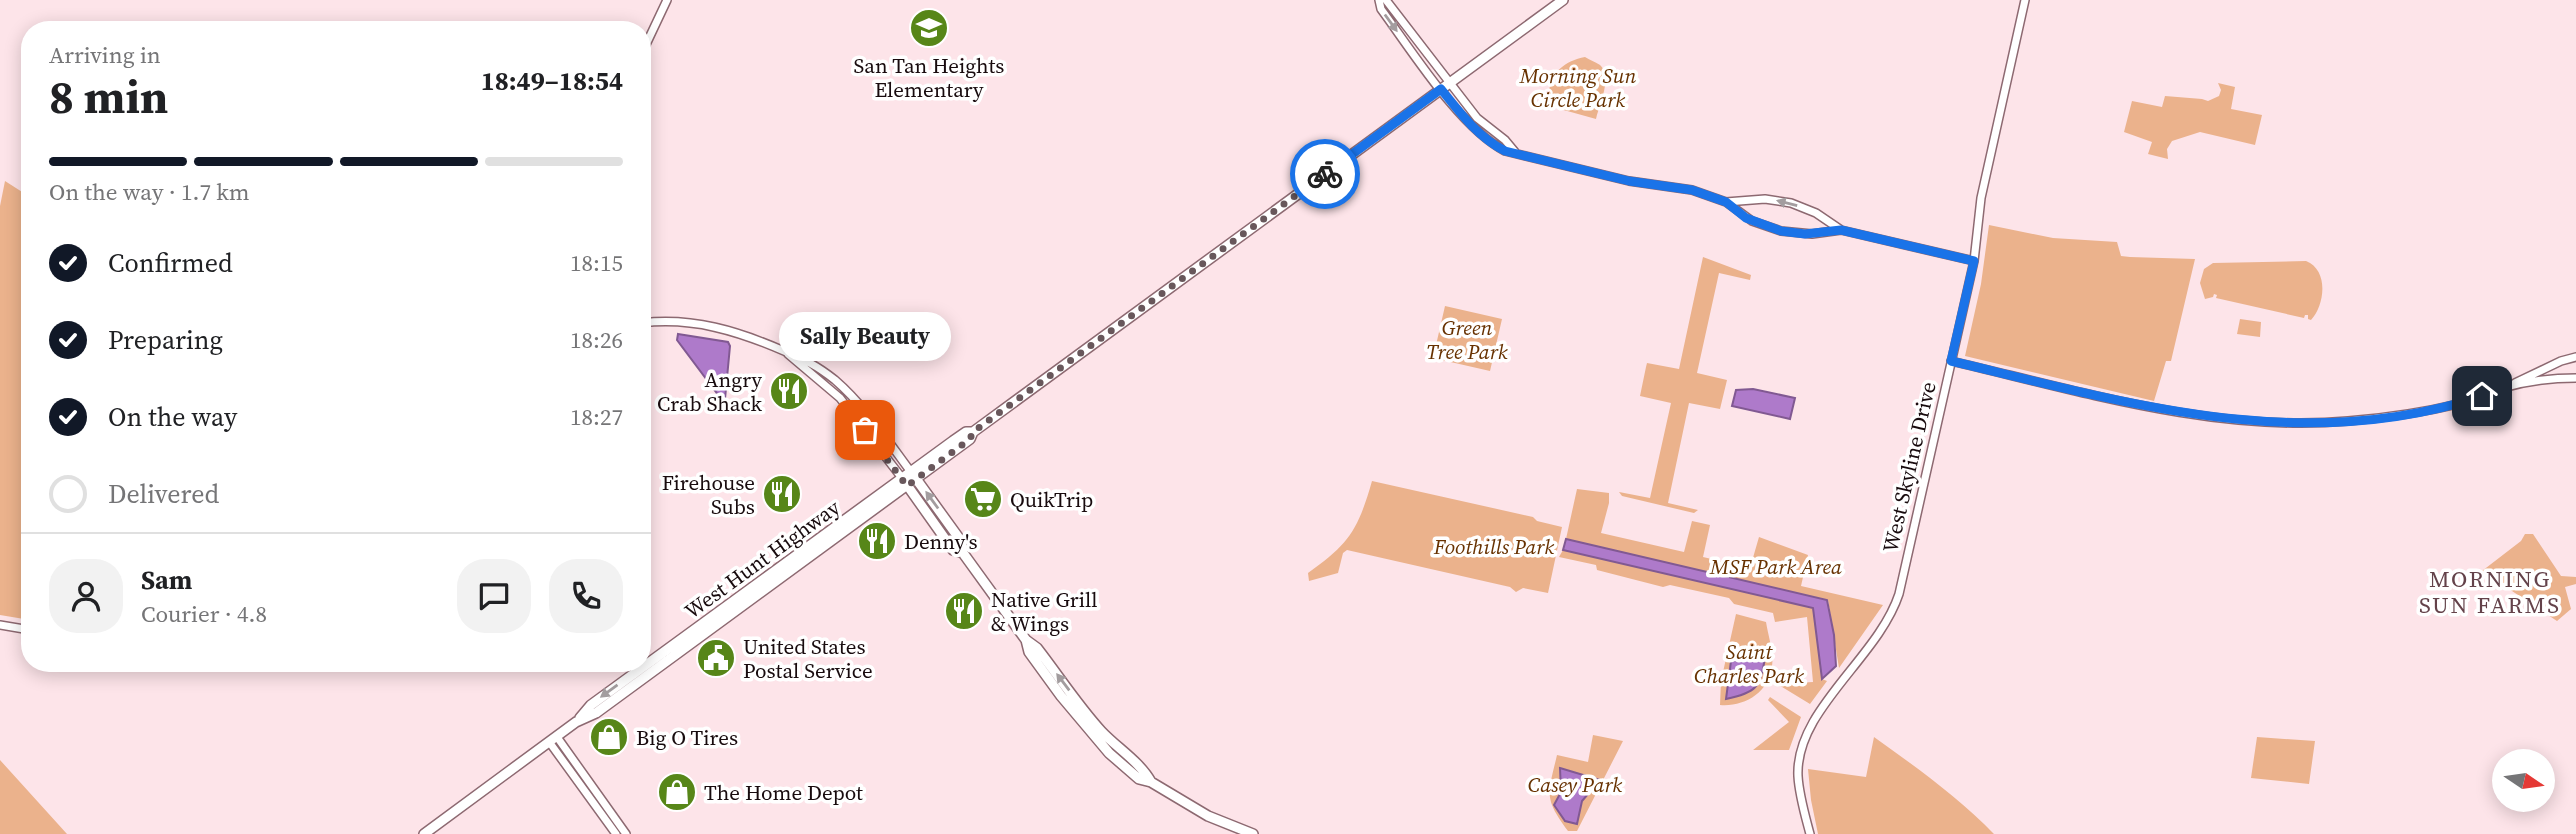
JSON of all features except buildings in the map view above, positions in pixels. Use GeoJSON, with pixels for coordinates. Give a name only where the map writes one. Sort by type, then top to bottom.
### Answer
{"type":"FeatureCollection","features":[{"type":"Feature","properties":{"kind":"main road","name":"West Hunt Highway"},"geometry":{"type":"LineString","coordinates":[[651,668],[914,475],[965,432],[973,432],[1563,0]]}},
{"type":"Feature","properties":{"kind":"main road"},"geometry":{"type":"LineString","coordinates":[[914,475],[961,541],[962,554]]}},
{"type":"Feature","properties":{"kind":"main road"},"geometry":{"type":"LineString","coordinates":[[904,482],[953,550],[962,554],[1026,640],[1029,652],[1086,729],[1109,753],[1139,779],[1151,782],[1208,816],[1253,834]]}},
{"type":"Feature","properties":{"kind":"main road"},"geometry":{"type":"LineString","coordinates":[[939,530],[951,537],[957,536]]}},
{"type":"Feature","properties":{"kind":"main road","name":"West Hunt Highway"},"geometry":{"type":"LineString","coordinates":[[424,834],[553,740],[576,722],[591,705],[644,672]]}},
{"type":"Feature","properties":{"kind":"street"},"geometry":{"type":"LineString","coordinates":[[651,33],[667,0]]}},
{"type":"Feature","properties":{"kind":"street"},"geometry":{"type":"LineString","coordinates":[[1379,0],[1381,9],[1406,44],[1467,122],[1483,137],[1505,151],[1629,181],[1682,187],[1726,202],[1746,218],[1781,231],[1805,234],[1841,230],[1974,261]]}},
{"type":"Feature","properties":{"kind":"street"},"geometry":{"type":"LineString","coordinates":[[1386,0],[1477,118],[1516,153]]}},
{"type":"Feature","properties":{"kind":"street","name":"West Skyline Drive"},"geometry":{"type":"LineString","coordinates":[[1810,834],[1798,775],[1801,749],[1815,717],[1884,628],[1899,594],[1974,261],[1981,198],[2025,0]]}},
{"type":"Feature","properties":{"kind":"street"},"geometry":{"type":"LineString","coordinates":[[1726,202],[1765,199],[1791,203],[1816,213],[1841,230]]}},
{"type":"Feature","properties":{"kind":"street"},"geometry":{"type":"LineString","coordinates":[[651,323],[687,323],[718,327],[753,337],[806,359],[836,381],[870,418],[914,475]]}},
{"type":"Feature","properties":{"kind":"street"},"geometry":{"type":"LineString","coordinates":[[785,351],[840,398],[904,482]]}},
{"type":"Feature","properties":{"kind":"street"},"geometry":{"type":"LineString","coordinates":[[2505,388],[2561,361],[2576,357]]}},
{"type":"Feature","properties":{"kind":"street"},"geometry":{"type":"LineString","coordinates":[[1951,361],[2178,412],[2265,423],[2347,422],[2412,414],[2505,388],[2551,378],[2576,378]]}},
{"type":"Feature","properties":{"kind":"street"},"geometry":{"type":"LineString","coordinates":[[0,625],[21,628]]}},
{"type":"Feature","properties":{"kind":"street"},"geometry":{"type":"LineString","coordinates":[[553,740],[617,834]]}},
{"type":"Feature","properties":{"kind":"street"},"geometry":{"type":"LineString","coordinates":[[553,740],[626,834]]}},
{"type":"Feature","properties":{"kind":"green space","name":"Morning Sun Circle Park"},"geometry":{"type":"Polygon","coordinates":[[[1585,57],[1604,70],[1604,91],[1596,119],[1560,109],[1549,92],[1560,68],[1585,57]]]}},
{"type":"Feature","properties":{"kind":"green space"},"geometry":{"type":"Polygon","coordinates":[[[2218,83],[2235,87],[2231,109],[2262,115],[2255,145],[2200,132],[2172,141],[2167,149],[2168,159],[2148,154],[2152,142],[2124,132],[2132,101],[2162,107],[2165,96],[2208,101],[2219,96],[2221,90],[2218,83]]]}},
{"type":"Feature","properties":{"kind":"green space"},"geometry":{"type":"Polygon","coordinates":[[[5,181],[21,191],[21,618],[0,615],[0,206],[5,181]]]}},
{"type":"Feature","properties":{"kind":"green space"},"geometry":{"type":"Polygon","coordinates":[[[1989,225],[2053,238],[2117,242],[2121,256],[2195,259],[2171,361],[2166,361],[2154,401],[1965,356],[1981,284],[1989,225]]]}},
{"type":"Feature","properties":{"kind":"green space"},"geometry":{"type":"Polygon","coordinates":[[[1703,257],[1751,275],[1750,280],[1719,273],[1697,373],[1727,380],[1720,409],[1689,403],[1668,503],[1698,510],[1694,513],[1622,496],[1619,492],[1650,498],[1671,403],[1640,396],[1646,367],[1647,363],[1679,369],[1703,257]]]}},
{"type":"Feature","properties":{"kind":"green space"},"geometry":{"type":"Polygon","coordinates":[[[2306,261],[2318,272],[2322,288],[2319,306],[2311,320],[2308,315],[2304,318],[2216,298],[2217,295],[2214,294],[2213,297],[2205,299],[2200,283],[2204,269],[2213,263],[2306,261]]]}},
{"type":"Feature","properties":{"kind":"green space","name":"Green Tree Park"},"geometry":{"type":"Polygon","coordinates":[[[1445,306],[1502,319],[1490,371],[1433,358],[1445,306]]]}},
{"type":"Feature","properties":{"kind":"green space"},"geometry":{"type":"Polygon","coordinates":[[[2240,319],[2261,322],[2260,337],[2237,334],[2240,319]]]}},
{"type":"Feature","properties":{"kind":"green space","name":"Foothills Park"},"geometry":{"type":"Polygon","coordinates":[[[1372,481],[1533,517],[1537,521],[1562,527],[1548,593],[1523,588],[1516,592],[1510,587],[1347,550],[1343,553],[1338,573],[1309,581],[1308,573],[1343,544],[1350,534],[1362,512],[1372,481]]]}},
{"type":"Feature","properties":{"kind":"green space","name":"MSF Park Area"},"geometry":{"type":"Polygon","coordinates":[[[1577,489],[1609,493],[1601,533],[1684,552],[1692,521],[1710,525],[1703,557],[1750,568],[1759,537],[1808,555],[1801,586],[1883,605],[1839,668],[1828,600],[1566,539],[1577,489]]]}},
{"type":"Feature","properties":{"kind":"green space"},"geometry":{"type":"Polygon","coordinates":[[[2525,534],[2533,534],[2561,576],[2576,577],[2576,584],[2565,587],[2571,609],[2557,621],[2482,571],[2521,541],[2525,534]]]}},
{"type":"Feature","properties":{"kind":"green space"},"geometry":{"type":"Polygon","coordinates":[[[1563,550],[1813,608],[1822,679],[1827,681],[1810,704],[1777,684],[1813,682],[1807,617],[1775,622],[1773,613],[1734,604],[1729,598],[1670,585],[1663,587],[1597,570],[1596,565],[1559,557],[1563,550]]]}},
{"type":"Feature","properties":{"kind":"green space","name":"Saint Charles Park"},"geometry":{"type":"Polygon","coordinates":[[[1736,614],[1766,622],[1772,650],[1772,666],[1770,676],[1761,691],[1738,704],[1720,705],[1721,681],[1736,614]]]}},
{"type":"Feature","properties":{"kind":"green space"},"geometry":{"type":"Polygon","coordinates":[[[1770,697],[1801,717],[1789,750],[1753,750],[1789,722],[1768,700],[1770,697]]]}},
{"type":"Feature","properties":{"kind":"green space","name":"Casey Park"},"geometry":{"type":"Polygon","coordinates":[[[1593,735],[1623,741],[1577,831],[1568,831],[1551,802],[1551,779],[1557,755],[1588,762],[1593,735]]]}},
{"type":"Feature","properties":{"kind":"green space"},"geometry":{"type":"Polygon","coordinates":[[[1874,737],[1951,795],[1994,834],[1818,834],[1808,769],[1866,777],[1874,737]]]}},
{"type":"Feature","properties":{"kind":"green space"},"geometry":{"type":"Polygon","coordinates":[[[2257,737],[2315,741],[2309,784],[2251,778],[2257,737]]]}},
{"type":"Feature","properties":{"kind":"green space"},"geometry":{"type":"Polygon","coordinates":[[[0,760],[67,834],[0,834],[0,760]]]}},
{"type":"Feature","properties":{"kind":"shaded area"},"geometry":{"type":"Polygon","coordinates":[[[678,334],[728,342],[730,346],[725,399],[722,400],[677,340],[678,334]]]}},
{"type":"Feature","properties":{"kind":"shaded area"},"geometry":{"type":"Polygon","coordinates":[[[1753,389],[1795,398],[1790,419],[1732,406],[1736,390],[1753,389]]]}},
{"type":"Feature","properties":{"kind":"shaded area"},"geometry":{"type":"Polygon","coordinates":[[[1566,539],[1827,600],[1834,635],[1836,666],[1822,679],[1813,608],[1563,550],[1566,539]]]}},
{"type":"Feature","properties":{"kind":"shaded area"},"geometry":{"type":"Polygon","coordinates":[[[1765,657],[1759,682],[1755,687],[1744,694],[1726,699],[1731,661],[1765,657]]]}},
{"type":"Feature","properties":{"kind":"shaded area"},"geometry":{"type":"Polygon","coordinates":[[[1560,768],[1600,780],[1582,801],[1577,824],[1565,821],[1554,805],[1561,792],[1560,768]]]}},
{"type":"Feature","properties":{"kind":"way so far"},"geometry":{"type":"LineString","coordinates":[[865,430],[907,486],[970,439],[973,432],[1325,174]]}},
{"type":"Feature","properties":{"kind":"place","name":"San Tan Heights Elementary"},"geometry":{"type":"Point","coordinates":[929,28]}},
{"type":"Feature","properties":{"kind":"place","name":"Angry Crab Shack"},"geometry":{"type":"Point","coordinates":[789,391]}},
{"type":"Feature","properties":{"kind":"place","name":"Sally Beauty"},"geometry":{"type":"Point","coordinates":[865,430]}},
{"type":"Feature","properties":{"kind":"place","name":"Firehouse Subs"},"geometry":{"type":"Point","coordinates":[782,494]}},
{"type":"Feature","properties":{"kind":"place","name":"QuikTrip"},"geometry":{"type":"Point","coordinates":[983,499]}},
{"type":"Feature","properties":{"kind":"place","name":"Denny's"},"geometry":{"type":"Point","coordinates":[877,541]}},
{"type":"Feature","properties":{"kind":"place","name":"Native Grill & Wings"},"geometry":{"type":"Point","coordinates":[964,611]}},
{"type":"Feature","properties":{"kind":"place","name":"United States Postal Service"},"geometry":{"type":"Point","coordinates":[716,658]}},
{"type":"Feature","properties":{"kind":"place","name":"Big O Tires"},"geometry":{"type":"Point","coordinates":[609,737]}},
{"type":"Feature","properties":{"kind":"place","name":"The Home Depot"},"geometry":{"type":"Point","coordinates":[677,792]}},
{"type":"Feature","properties":{"kind":"district","name":"MORNING SUN FARMS"},"geometry":{"type":"Point","coordinates":[2490,592]}},
{"type":"Feature","properties":{"kind":"route"},"geometry":{"type":"LineString","coordinates":[[1325,174],[1441,89],[1473,128],[1505,151],[1629,181],[1692,190],[1726,202],[1746,218],[1762,226],[1781,231],[1805,234],[1841,230],[1974,261],[1951,361],[2178,412],[2265,423],[2313,424],[2381,418],[2412,414],[2482,396]]}}]}
